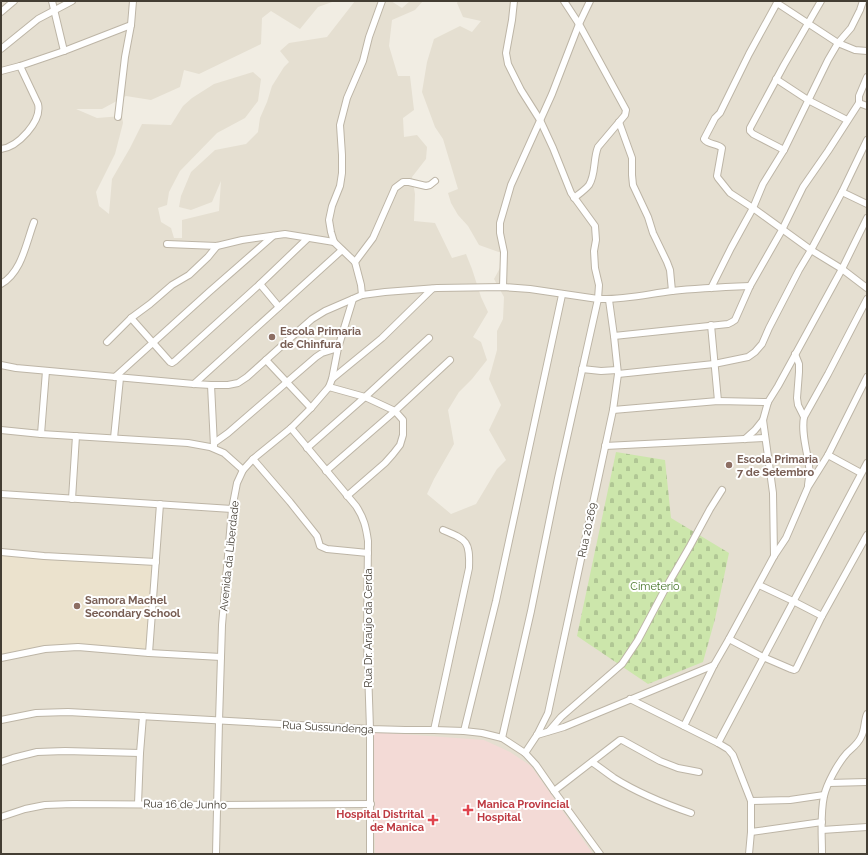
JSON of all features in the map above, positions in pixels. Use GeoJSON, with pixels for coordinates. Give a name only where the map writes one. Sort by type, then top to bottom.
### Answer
{"type":"FeatureCollection","features":[{"type":"Feature","properties":{"kind":"street"},"geometry":{"type":"LineString","coordinates":[[1,12],[14,1]]}},
{"type":"Feature","properties":{"kind":"street"},"geometry":{"type":"LineString","coordinates":[[52,1],[64,51]]}},
{"type":"Feature","properties":{"kind":"street"},"geometry":{"type":"LineString","coordinates":[[1,49],[38,18],[65,6],[72,1]]}},
{"type":"Feature","properties":{"kind":"street"},"geometry":{"type":"LineString","coordinates":[[118,117],[133,1]]}},
{"type":"Feature","properties":{"kind":"street"},"geometry":{"type":"LineString","coordinates":[[362,295],[355,262],[334,242],[329,220],[332,206],[340,186],[342,172],[340,125],[346,98],[363,61],[382,1]]}},
{"type":"Feature","properties":{"kind":"street"},"geometry":{"type":"LineString","coordinates":[[502,738],[598,299],[599,285],[595,268],[595,226],[574,198],[540,120],[521,90],[508,64],[506,53],[514,1]]}},
{"type":"Feature","properties":{"kind":"street"},"geometry":{"type":"LineString","coordinates":[[564,1],[579,24],[626,110],[625,115],[598,147],[592,180],[588,186],[574,198]]}},
{"type":"Feature","properties":{"kind":"street"},"geometry":{"type":"LineString","coordinates":[[503,287],[504,252],[500,233],[500,223],[511,185],[552,94],[579,24],[590,1]]}},
{"type":"Feature","properties":{"kind":"street"},"geometry":{"type":"LineString","coordinates":[[769,1],[777,3],[838,43],[855,50],[867,51]]}},
{"type":"Feature","properties":{"kind":"street"},"geometry":{"type":"LineString","coordinates":[[784,150],[753,134],[750,131],[750,128],[776,79],[821,1]]}},
{"type":"Feature","properties":{"kind":"street"},"geometry":{"type":"LineString","coordinates":[[711,288],[764,184],[784,150],[828,60],[838,43],[851,28],[863,1]]}},
{"type":"Feature","properties":{"kind":"street"},"geometry":{"type":"LineString","coordinates":[[777,3],[749,54],[720,113],[715,118],[704,139],[705,142],[720,146],[722,148],[717,176],[730,193],[811,250],[842,269],[867,288]]}},
{"type":"Feature","properties":{"kind":"street"},"geometry":{"type":"LineString","coordinates":[[1,71],[64,51],[131,25]]}},
{"type":"Feature","properties":{"kind":"street"},"geometry":{"type":"LineString","coordinates":[[1,149],[10,147],[17,143],[29,130],[38,114],[38,104],[30,90],[20,66]]}},
{"type":"Feature","properties":{"kind":"street"},"geometry":{"type":"LineString","coordinates":[[614,336],[728,324],[735,320],[750,286],[782,230],[803,187],[859,103],[859,96],[867,78]]}},
{"type":"Feature","properties":{"kind":"street"},"geometry":{"type":"LineString","coordinates":[[776,79],[808,100],[847,120]]}},
{"type":"Feature","properties":{"kind":"street"},"geometry":{"type":"LineString","coordinates":[[859,103],[867,106]]}},
{"type":"Feature","properties":{"kind":"street"},"geometry":{"type":"LineString","coordinates":[[619,122],[632,158],[633,184],[670,270],[672,291]]}},
{"type":"Feature","properties":{"kind":"street"},"geometry":{"type":"LineString","coordinates":[[582,369],[618,372],[714,364],[748,357],[755,352],[762,344],[796,276],[842,192],[867,140]]}},
{"type":"Feature","properties":{"kind":"street"},"geometry":{"type":"LineString","coordinates":[[355,262],[373,238],[395,188],[403,182],[426,186],[435,181]]}},
{"type":"Feature","properties":{"kind":"street"},"geometry":{"type":"LineString","coordinates":[[842,192],[867,204]]}},
{"type":"Feature","properties":{"kind":"street"},"geometry":{"type":"LineString","coordinates":[[774,556],[773,493],[763,420],[768,402],[842,269],[867,218]]}},
{"type":"Feature","properties":{"kind":"street"},"geometry":{"type":"LineString","coordinates":[[1,284],[14,273],[20,263],[34,222]]}},
{"type":"Feature","properties":{"kind":"street"},"geometry":{"type":"LineString","coordinates":[[167,244],[217,246],[242,240],[285,234],[334,242]]}},
{"type":"Feature","properties":{"kind":"street"},"geometry":{"type":"LineString","coordinates":[[114,438],[118,377],[152,343],[273,236]]}},
{"type":"Feature","properties":{"kind":"street"},"geometry":{"type":"LineString","coordinates":[[131,318],[152,343],[172,363],[260,284],[308,238]]}},
{"type":"Feature","properties":{"kind":"street"},"geometry":{"type":"LineString","coordinates":[[107,342],[131,318],[172,285],[189,274],[208,257],[217,246]]}},
{"type":"Feature","properties":{"kind":"street"},"geometry":{"type":"LineString","coordinates":[[194,384],[342,250]]}},
{"type":"Feature","properties":{"kind":"street"},"geometry":{"type":"LineString","coordinates":[[260,284],[279,307]]}},
{"type":"Feature","properties":{"kind":"street"},"geometry":{"type":"LineString","coordinates":[[1,365],[16,368],[211,386],[228,385],[238,383],[248,377],[312,319],[352,298],[362,295],[432,289],[503,287],[530,289],[562,295],[609,300],[672,291],[750,286]]}},
{"type":"Feature","properties":{"kind":"street"},"geometry":{"type":"LineString","coordinates":[[332,379],[382,338],[432,289]]}},
{"type":"Feature","properties":{"kind":"street"},"geometry":{"type":"LineString","coordinates":[[464,731],[496,601],[562,295]]}},
{"type":"Feature","properties":{"kind":"street","name":"Avenida da Liberdade"},"geometry":{"type":"LineString","coordinates":[[216,854],[222,625],[232,509],[237,483],[243,470],[253,459],[291,428],[329,387],[352,298]]}},
{"type":"Feature","properties":{"kind":"street"},"geometry":{"type":"LineString","coordinates":[[808,487],[809,468],[804,433],[804,416],[828,374],[867,299]]}},
{"type":"Feature","properties":{"kind":"street","name":"Rua 20.269"},"geometry":{"type":"LineString","coordinates":[[525,753],[537,735],[548,713],[613,410],[618,372],[609,300]]}},
{"type":"Feature","properties":{"kind":"street"},"geometry":{"type":"LineString","coordinates":[[711,326],[718,401]]}},
{"type":"Feature","properties":{"kind":"street"},"geometry":{"type":"LineString","coordinates":[[307,448],[429,338]]}},
{"type":"Feature","properties":{"kind":"street"},"geometry":{"type":"LineString","coordinates":[[1,430],[40,434],[188,443],[210,447],[214,446],[316,356],[338,348]]}},
{"type":"Feature","properties":{"kind":"street"},"geometry":{"type":"LineString","coordinates":[[795,354],[800,372],[797,398],[798,405],[804,416]]}},
{"type":"Feature","properties":{"kind":"street"},"geometry":{"type":"LineString","coordinates":[[266,360],[311,408]]}},
{"type":"Feature","properties":{"kind":"street"},"geometry":{"type":"LineString","coordinates":[[326,471],[450,360]]}},
{"type":"Feature","properties":{"kind":"street"},"geometry":{"type":"LineString","coordinates":[[40,434],[46,370]]}},
{"type":"Feature","properties":{"kind":"street"},"geometry":{"type":"LineString","coordinates":[[684,726],[714,665],[774,556],[786,538],[808,487],[828,455],[867,377]]}},
{"type":"Feature","properties":{"kind":"street"},"geometry":{"type":"LineString","coordinates":[[211,386],[214,446]]}},
{"type":"Feature","properties":{"kind":"street"},"geometry":{"type":"LineString","coordinates":[[329,387],[365,397],[395,410],[403,420],[400,445],[384,463],[347,496]]}},
{"type":"Feature","properties":{"kind":"street"},"geometry":{"type":"LineString","coordinates":[[613,410],[718,401],[768,402]]}},
{"type":"Feature","properties":{"kind":"street"},"geometry":{"type":"LineString","coordinates":[[745,439],[763,420]]}},
{"type":"Feature","properties":{"kind":"street","name":"Rua Dr. Araújo da Cerda"},"geometry":{"type":"LineString","coordinates":[[291,428],[356,506],[366,525],[368,541],[367,640],[370,729],[370,854]]}},
{"type":"Feature","properties":{"kind":"street"},"geometry":{"type":"LineString","coordinates":[[72,499],[76,436]]}},
{"type":"Feature","properties":{"kind":"street"},"geometry":{"type":"LineString","coordinates":[[605,446],[765,438]]}},
{"type":"Feature","properties":{"kind":"street"},"geometry":{"type":"LineString","coordinates":[[214,446],[243,470]]}},
{"type":"Feature","properties":{"kind":"street"},"geometry":{"type":"LineString","coordinates":[[828,455],[861,473]]}},
{"type":"Feature","properties":{"kind":"street"},"geometry":{"type":"LineString","coordinates":[[253,459],[317,536],[320,546],[327,549],[368,553]]}},
{"type":"Feature","properties":{"kind":"street"},"geometry":{"type":"LineString","coordinates":[[718,743],[867,463]]}},
{"type":"Feature","properties":{"kind":"street"},"geometry":{"type":"LineString","coordinates":[[549,731],[561,717],[622,664],[638,640],[664,591],[722,490]]}},
{"type":"Feature","properties":{"kind":"street"},"geometry":{"type":"LineString","coordinates":[[1,494],[232,509]]}},
{"type":"Feature","properties":{"kind":"street"},"geometry":{"type":"LineString","coordinates":[[149,653],[160,504]]}},
{"type":"Feature","properties":{"kind":"street"},"geometry":{"type":"LineString","coordinates":[[434,730],[470,568],[470,553],[467,544],[459,536],[443,530]]}},
{"type":"Feature","properties":{"kind":"street"},"geometry":{"type":"LineString","coordinates":[[729,639],[791,670],[796,669],[822,616],[867,535]]}},
{"type":"Feature","properties":{"kind":"street"},"geometry":{"type":"LineString","coordinates":[[1,552],[44,556],[156,562]]}},
{"type":"Feature","properties":{"kind":"street"},"geometry":{"type":"LineString","coordinates":[[759,585],[822,616]]}},
{"type":"Feature","properties":{"kind":"street"},"geometry":{"type":"LineString","coordinates":[[1,658],[45,649],[78,647],[221,657]]}},
{"type":"Feature","properties":{"kind":"street"},"geometry":{"type":"LineString","coordinates":[[537,735],[564,727],[714,665]]}},
{"type":"Feature","properties":{"kind":"street"},"geometry":{"type":"LineString","coordinates":[[630,699],[718,743],[728,749],[733,755],[751,801],[749,854]]}},
{"type":"Feature","properties":{"kind":"street","name":"Rua Sussundenga"},"geometry":{"type":"LineString","coordinates":[[1,720],[36,713],[68,712],[370,729],[464,731],[482,733],[502,738],[525,753],[536,765],[600,854]]}},
{"type":"Feature","properties":{"kind":"street"},"geometry":{"type":"LineString","coordinates":[[822,854],[824,795],[835,770],[846,753],[861,739],[867,714]]}},
{"type":"Feature","properties":{"kind":"street"},"geometry":{"type":"LineString","coordinates":[[138,804],[143,716]]}},
{"type":"Feature","properties":{"kind":"street"},"geometry":{"type":"LineString","coordinates":[[554,791],[620,740],[660,761],[678,768],[699,772]]}},
{"type":"Feature","properties":{"kind":"street"},"geometry":{"type":"LineString","coordinates":[[1,762],[37,752],[65,751],[140,753]]}},
{"type":"Feature","properties":{"kind":"street"},"geometry":{"type":"LineString","coordinates":[[592,762],[615,778],[641,792],[666,804],[691,813]]}},
{"type":"Feature","properties":{"kind":"street"},"geometry":{"type":"LineString","coordinates":[[829,783],[867,782]]}},
{"type":"Feature","properties":{"kind":"street"},"geometry":{"type":"LineString","coordinates":[[751,801],[790,800],[824,795]]}},
{"type":"Feature","properties":{"kind":"street","name":"Rua 16 de Junho"},"geometry":{"type":"LineString","coordinates":[[1,817],[25,809],[46,805],[371,804]]}},
{"type":"Feature","properties":{"kind":"street"},"geometry":{"type":"LineString","coordinates":[[751,832],[822,822]]}},
{"type":"Feature","properties":{"kind":"street"},"geometry":{"type":"LineString","coordinates":[[822,830],[867,827]]}},
{"type":"Feature","properties":{"kind":"shaded area"},"geometry":{"type":"Polygon","coordinates":[[[1,1],[335,1],[318,7],[300,29],[271,11],[262,18],[261,44],[199,74],[184,70],[180,87],[151,100],[126,96],[102,109],[76,109],[97,118],[122,116],[123,123],[115,154],[96,192],[99,206],[109,214],[112,179],[142,124],[171,125],[183,106],[192,98],[214,84],[253,72],[261,79],[258,101],[245,118],[217,133],[180,171],[169,192],[167,205],[158,208],[161,222],[171,228],[174,238],[182,238],[182,220],[219,211],[221,181],[212,202],[191,210],[179,207],[181,196],[191,172],[215,150],[246,144],[258,132],[260,118],[272,86],[289,62],[280,51],[289,43],[327,37],[355,1],[391,1],[402,8],[410,1],[423,1],[415,10],[392,20],[389,46],[398,76],[410,76],[414,110],[403,118],[404,137],[417,135],[427,147],[426,159],[412,177],[415,194],[414,221],[435,223],[452,258],[466,254],[481,297],[488,312],[473,337],[481,342],[487,360],[472,379],[459,392],[448,410],[454,444],[427,494],[451,514],[476,504],[497,469],[506,460],[489,430],[501,405],[489,379],[497,350],[497,331],[503,319],[504,297],[494,279],[507,255],[479,245],[468,226],[458,215],[451,203],[448,193],[458,189],[443,139],[435,127],[422,92],[427,62],[434,39],[460,26],[472,32],[481,21],[463,17],[457,3],[458,1],[867,1],[867,854],[1,854],[1,1]]]}},
{"type":"Feature","properties":{"kind":"shaded area","name":"Samora Machel Secondary School"},"geometry":{"type":"Polygon","coordinates":[[[1,553],[155,565],[150,652],[78,648],[1,656],[1,553]]]}},
{"type":"Feature","properties":{"kind":"shaded area","name":"Manica Provincial Hospital"},"geometry":{"type":"Polygon","coordinates":[[[374,732],[484,740],[510,752],[531,766],[593,854],[375,854],[374,732]]]}},
{"type":"Feature","properties":{"kind":"green space","name":"Cimeterio"},"geometry":{"type":"Polygon","coordinates":[[[616,452],[665,460],[671,518],[729,553],[715,619],[703,662],[648,684],[577,636],[616,452]]]}},
{"type":"Feature","properties":{"kind":"place","name":"Escola Primaria de Chinfura"},"geometry":{"type":"Point","coordinates":[272,337]}},
{"type":"Feature","properties":{"kind":"place","name":"Escola Primaria 7 de Setembro"},"geometry":{"type":"Point","coordinates":[729,465]}},
{"type":"Feature","properties":{"kind":"place","name":"Samora Machel Secondary School"},"geometry":{"type":"Point","coordinates":[77,606]}},
{"type":"Feature","properties":{"kind":"place","name":"Manica Provincial Hospital"},"geometry":{"type":"Point","coordinates":[468,810]}},
{"type":"Feature","properties":{"kind":"place","name":"Hospital Distrital de Manica"},"geometry":{"type":"Point","coordinates":[433,820]}}]}
